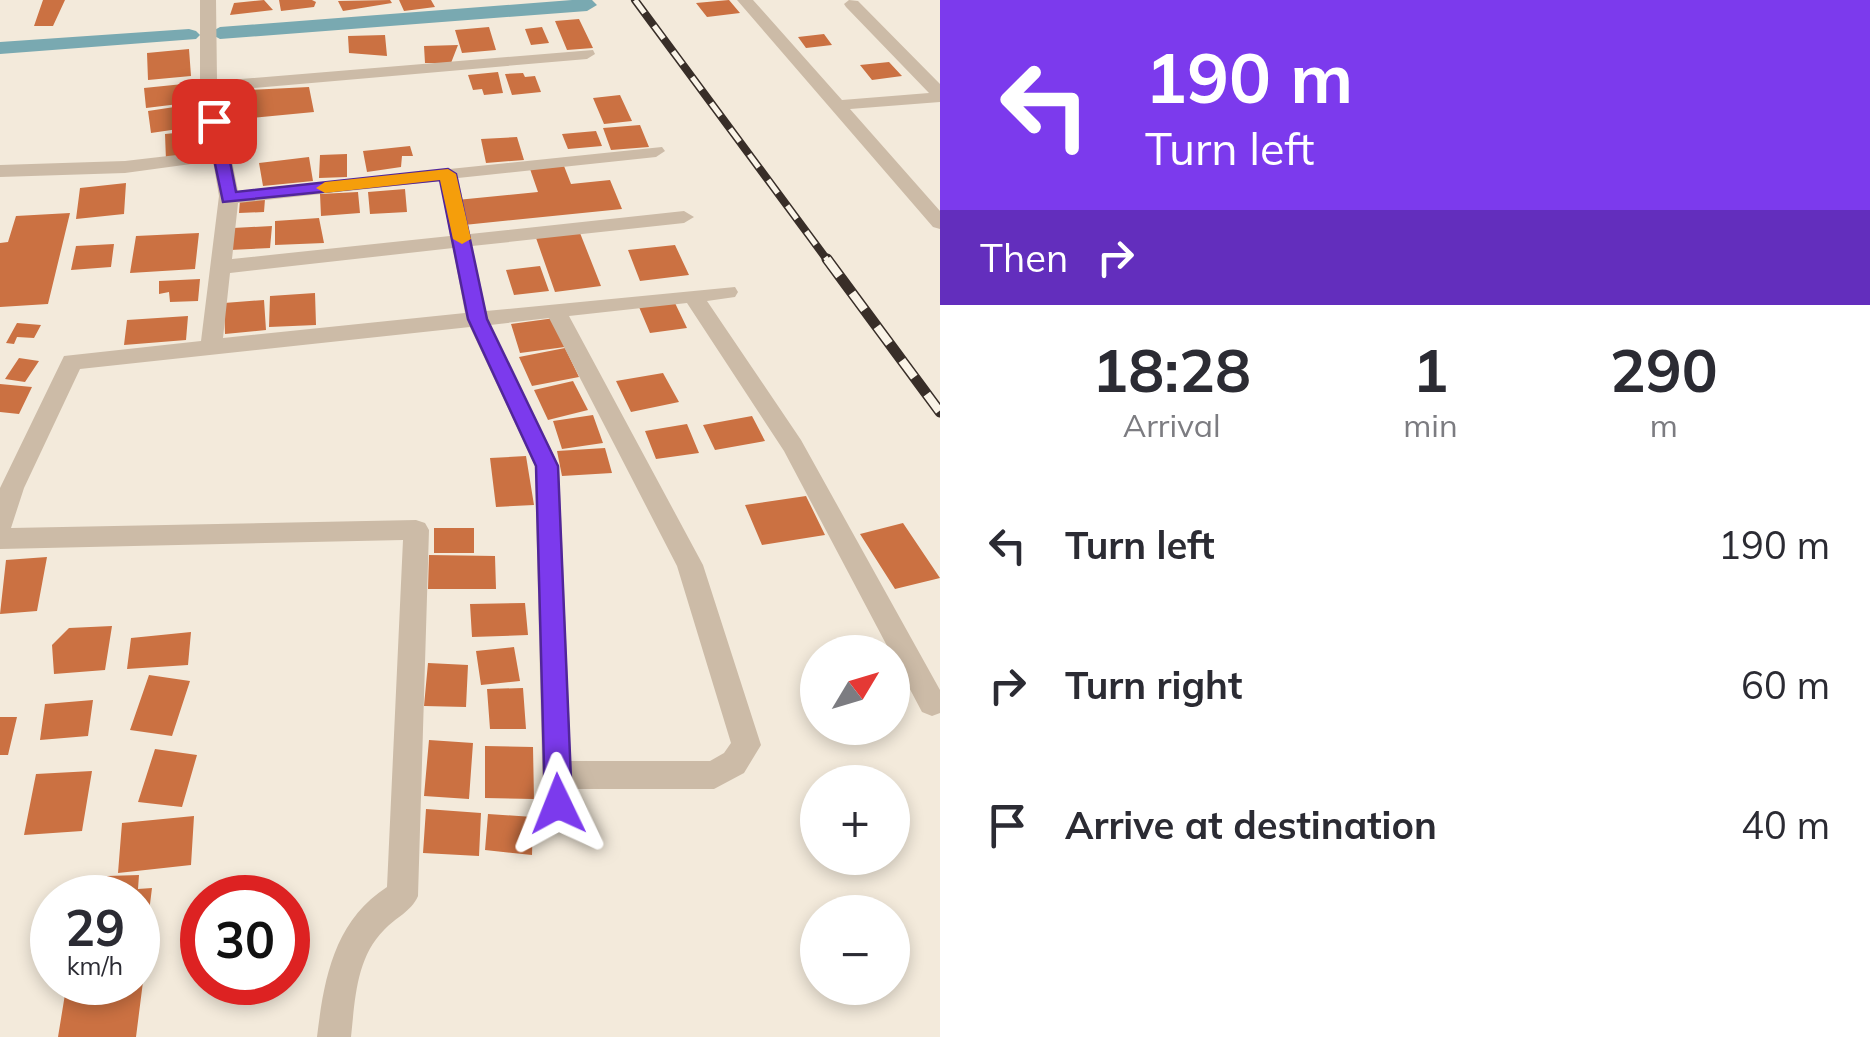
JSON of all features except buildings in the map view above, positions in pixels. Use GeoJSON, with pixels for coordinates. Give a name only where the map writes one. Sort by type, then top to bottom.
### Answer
{"type":"FeatureCollection","features":[{"type":"Feature","properties":{"kind":"street"},"geometry":{"type":"LineString","coordinates":[[208,0],[208,87],[229,198],[211,348]]}},
{"type":"Feature","properties":{"kind":"street"},"geometry":{"type":"LineString","coordinates":[[745,0],[940,223]]}},
{"type":"Feature","properties":{"kind":"street"},"geometry":{"type":"LineString","coordinates":[[852,4],[940,96]]}},
{"type":"Feature","properties":{"kind":"street"},"geometry":{"type":"LineString","coordinates":[[208,87],[587,54]]}},
{"type":"Feature","properties":{"kind":"street"},"geometry":{"type":"LineString","coordinates":[[840,106],[940,96]]}},
{"type":"Feature","properties":{"kind":"street"},"geometry":{"type":"LineString","coordinates":[[229,198],[656,151]]}},
{"type":"Feature","properties":{"kind":"street"},"geometry":{"type":"LineString","coordinates":[[0,171],[126,167],[220,155]]}},
{"type":"Feature","properties":{"kind":"street"},"geometry":{"type":"LineString","coordinates":[[448,174],[478,319],[547,466],[558,804]]}},
{"type":"Feature","properties":{"kind":"street"},"geometry":{"type":"LineString","coordinates":[[221,267],[684,217]]}},
{"type":"Feature","properties":{"kind":"street"},"geometry":{"type":"LineString","coordinates":[[0,526],[12,488],[72,362],[728,292]]}},
{"type":"Feature","properties":{"kind":"street"},"geometry":{"type":"LineString","coordinates":[[693,296],[793,446],[932,703]]}},
{"type":"Feature","properties":{"kind":"street"},"geometry":{"type":"LineString","coordinates":[[556,311],[690,565],[746,744],[734,763],[714,775],[558,774]]}},
{"type":"Feature","properties":{"kind":"street"},"geometry":{"type":"LineString","coordinates":[[0,540],[416,530],[402,896],[382,906],[360,927],[338,995],[334,1037]]}},
{"type":"Feature","properties":{"kind":"waterway"},"geometry":{"type":"LineString","coordinates":[[220,33],[587,5]]}},
{"type":"Feature","properties":{"kind":"waterway"},"geometry":{"type":"LineString","coordinates":[[0,48],[189,35]]}},
{"type":"Feature","properties":{"kind":"railway"},"geometry":{"type":"LineString","coordinates":[[635,0],[828,261]]}},
{"type":"Feature","properties":{"kind":"railway"},"geometry":{"type":"LineString","coordinates":[[827,259],[940,412]]}},
{"type":"Feature","properties":{"kind":"slow traffic"},"geometry":{"type":"LineString","coordinates":[[325,188],[448,174],[462,239]]}},
{"type":"Feature","properties":{"kind":"route"},"geometry":{"type":"LineString","coordinates":[[214,121],[229,198],[448,174],[478,319],[547,466],[558,804]]}}]}
